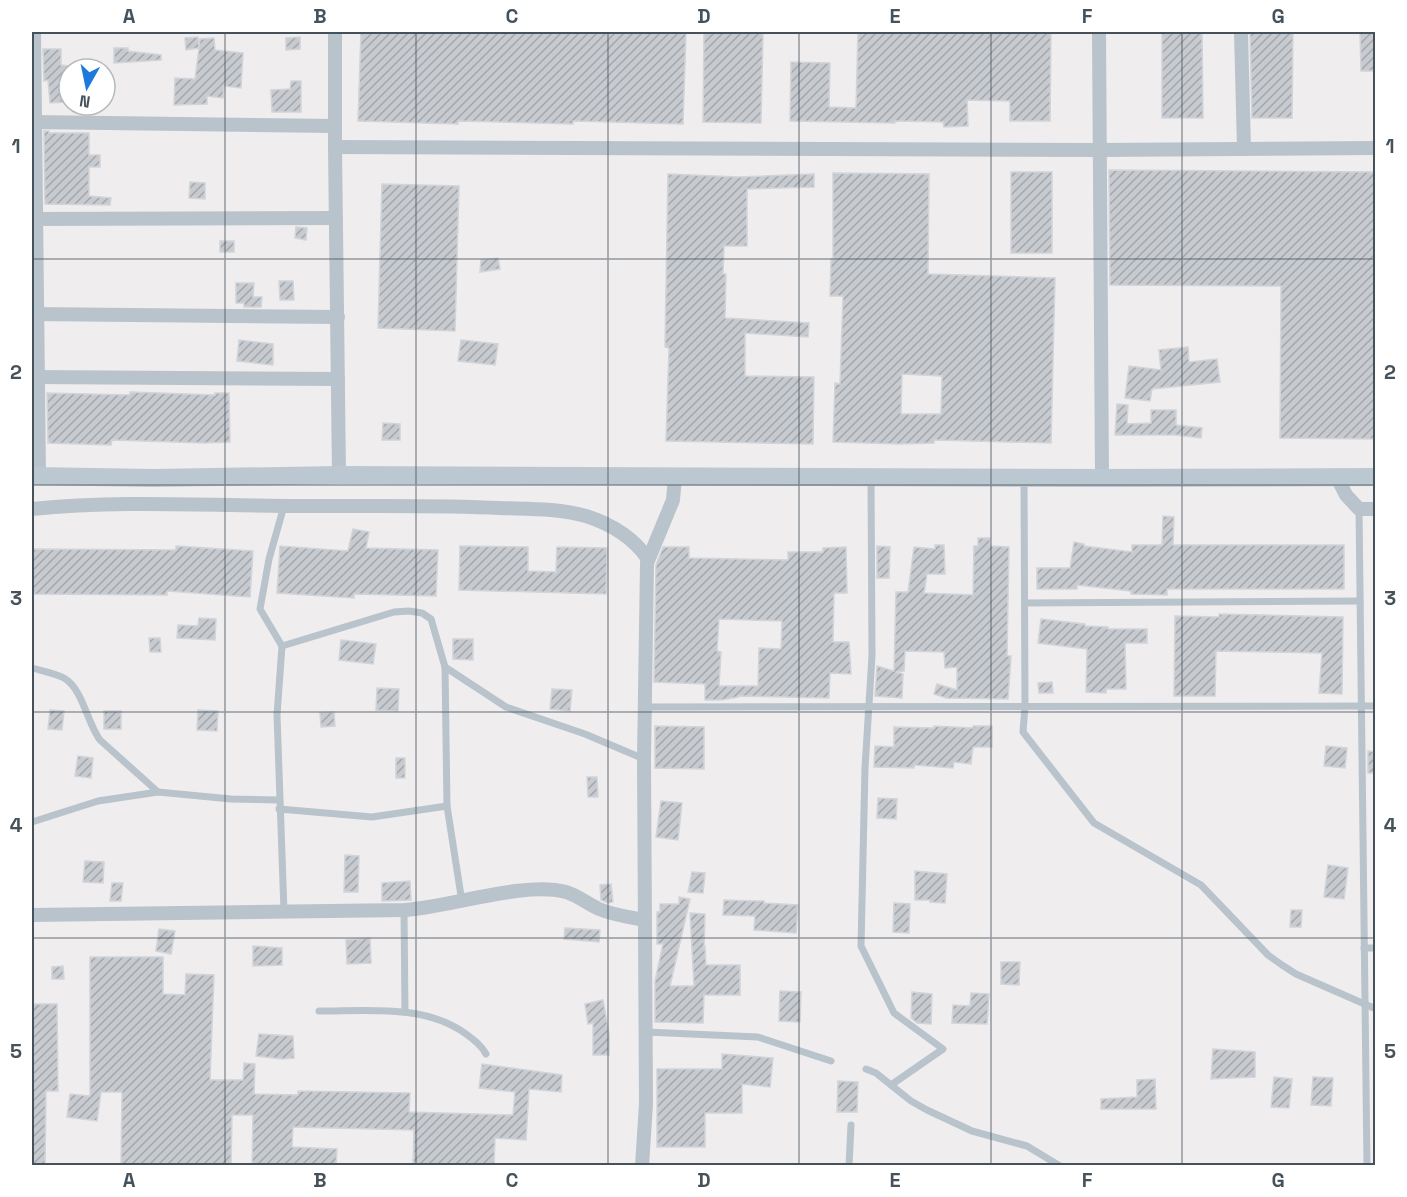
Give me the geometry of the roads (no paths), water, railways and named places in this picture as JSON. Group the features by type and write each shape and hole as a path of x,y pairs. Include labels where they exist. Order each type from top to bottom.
{"street":[{"path":"34,32 35,476 154,478 339,475 871,478 1376,477"},
{"path":"327,32 335,32 339,475"},
{"path":"1099,32 1102,478"},
{"path":"1241,32 1244,149"},
{"path":"33,122 335,126"},
{"path":"335,147 1099,150 1376,148"},
{"path":"33,219 336,218"},
{"path":"35,314 338,317"},
{"path":"35,377 338,379"},
{"path":"642,1166 646,1104 644,706 648,559 673,500 675,477"},
{"path":"1337,477 1346,495 1359,509 1376,509"},
{"path":"32,509 110,505 463,506 549,509 585,516 615,527 648,559"},
{"path":"32,915 404,910 515,892 542,890 566,892 600,910 644,920"}],"lane":[{"path":"871,478 872,656 865,768 861,946 894,1013 943,1049 891,1085"},
{"path":"1024,478 1025,706 1023,732 1094,823 1201,885 1268,955 1282,966 1376,1009"},
{"path":"284,506 269,559 260,609 282,646 277,715 278,800 284,911"},
{"path":"1359,509 1367,1166"},
{"path":"1025,603 1360,601"},
{"path":"282,646 394,612 422,613 431,619 445,667 447,806 462,902"},
{"path":"445,667 506,707 585,734 644,759"},
{"path":"32,668 62,677 70,683 77,691 93,730 100,740 158,792"},
{"path":"644,706 1376,706"},
{"path":"32,822 98,801 158,792 231,799 278,800"},
{"path":"279,809 372,818 447,806"},
{"path":"404,910 405,1012"},
{"path":"1364,948 1376,948"},
{"path":"320,1011 405,1012 445,1021 482,1047 486,1054"},
{"path":"646,1032 758,1037 831,1061"},
{"path":"866,1069 876,1073 911,1101 964,1128 1027,1146 1060,1166"},
{"path":"849,1166 850,1125"}]}
